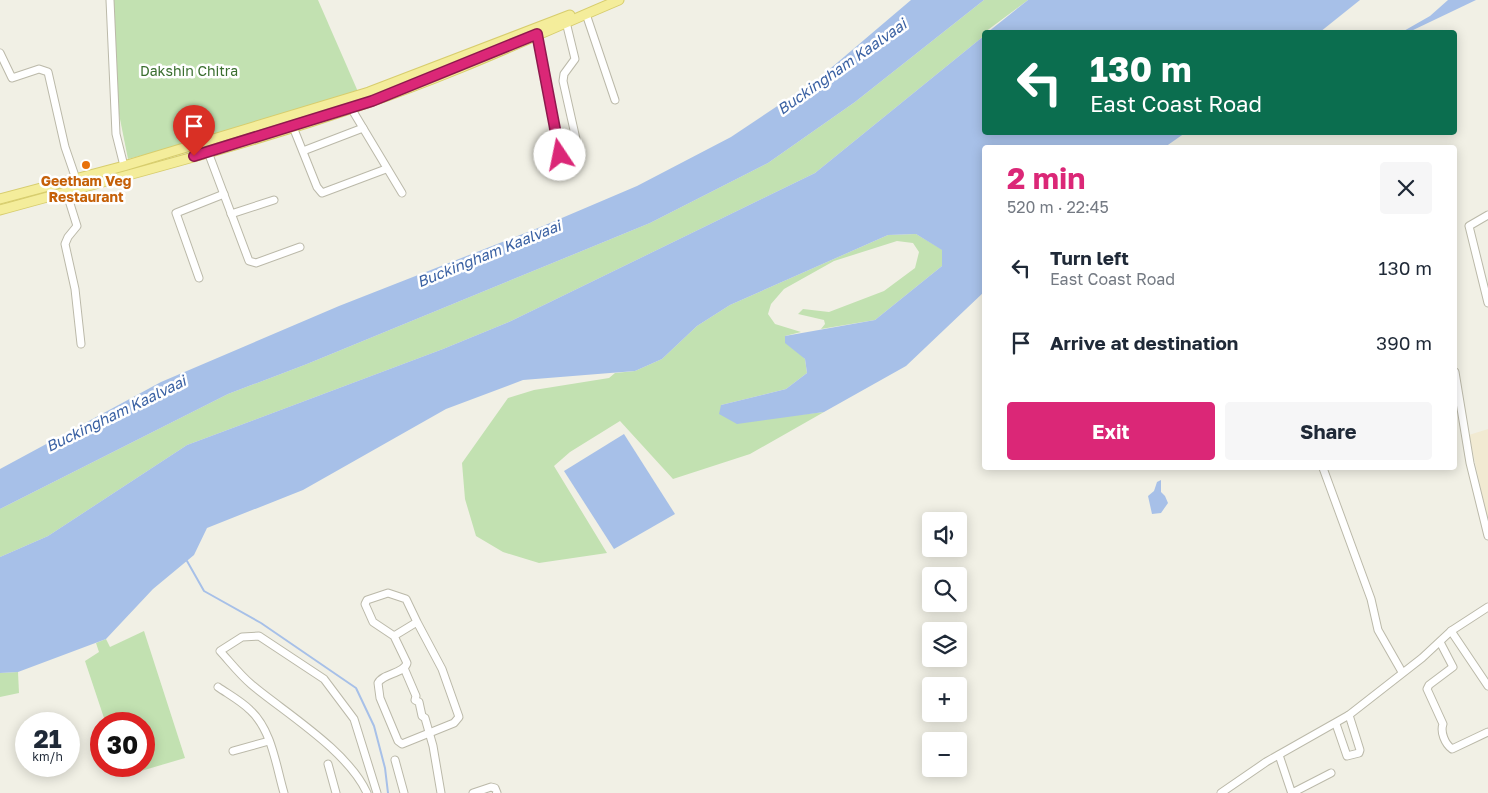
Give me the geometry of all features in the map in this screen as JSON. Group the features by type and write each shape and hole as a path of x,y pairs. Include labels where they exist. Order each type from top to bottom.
{"main road":[{"path":"0,210 208,152 352,108 364,99 606,0"},
{"path":"0,199 364,99 537,34 619,0"}],"street":[{"path":"110,0 116,134 124,166"},
{"path":"586,14 616,100"},
{"path":"566,22 574,59 564,74 563,81 578,148"},
{"path":"537,34 560,155"},
{"path":"0,53 12,78 39,69 48,72 65,147 76,178"},
{"path":"352,108 386,169 402,192"},
{"path":"293,126 317,187 322,193 386,169"},
{"path":"302,151 363,128"},
{"path":"208,152 247,255 253,264 300,247"},
{"path":"66,191 77,226 65,244 75,289 81,344"},
{"path":"199,278 176,213 224,194"},
{"path":"232,214 274,200"},
{"path":"1488,215 1469,226 1488,304"},
{"path":"1457,384 1470,463 1488,536"},
{"path":"1323,470 1371,599 1378,630 1402,672"},
{"path":"406,666 378,681 380,698 400,744 407,744 431,732 454,723 459,717 442,669 403,596 388,593 367,600 365,604 373,622 394,636 426,715 431,732 441,793"},
{"path":"1221,793 1278,755 1349,715 1451,632 1488,607"},
{"path":"394,636 417,622"},
{"path":"1451,632 1488,686"},
{"path":"367,793 348,765 297,718 251,684 220,651 242,636 259,636 324,679 354,718 377,793"},
{"path":"1440,642 1453,668 1429,685 1427,689 1443,724 1442,730 1449,747 1452,749 1488,732"},
{"path":"218,687 250,709 259,720 269,741 284,793"},
{"path":"1336,724 1346,756 1359,753 1360,750 1349,715"},
{"path":"233,751 269,741"},
{"path":"1278,755 1291,791 1294,792 1331,774"},
{"path":"395,760 404,793"},
{"path":"328,764 336,793"},
{"path":"474,793 491,787 495,788 497,793"}],"shaded area":[{"path":"1488,429 1488,522 1469,435"}],"green space":[{"name":"Dakshin Chitra","path":"113,0 318,0 359,94 210,138 128,159 119,114"},
{"path":"984,0 1028,0 988,30 982,30 982,37 815,173 511,321 443,349 187,445 48,536 0,557 0,509 228,394 307,364 650,223 768,163 855,102"},
{"path":"916,234 943,250 942,266 875,320 821,329 825,324 824,320 798,314 803,309 829,312 884,291 915,268 919,252 913,243 897,241 834,261 784,289 771,304 768,314 775,324 801,332 785,336 805,359 807,373 786,389 721,405 788,416 824,412 750,454 673,479 620,421 570,452 554,466 607,553 539,563 503,552 476,536 465,499 462,463 508,398 534,390 609,378 615,373 635,371 662,359 697,326 730,305 888,235"},
{"path":"144,631 185,758 155,767 155,712 102,712 85,661 99,652 96,643 106,639 110,647"},
{"path":"18,672 19,693 0,697 0,673"}],"water":[{"name":"Buckingham Kaalvaai","path":"911,0 984,0 855,102 768,163 650,223 307,364 228,394 0,509 0,469 161,382 339,306 543,226 637,186 731,137 818,79"},
{"path":"1028,0 1360,0 1322,30 990,30"},
{"path":"1448,0 1476,0 1413,30 1406,30 1430,16"},
{"path":"982,37 982,135 1182,135 1168,145 982,145 982,294 906,366 824,412 737,424 719,414 721,405 786,389 807,373 805,359 785,343 785,336 875,320 942,266 942,250 916,234 888,235 730,305 697,326 662,359 635,371 523,380 446,409 303,490 207,528 194,555 153,589 106,639 18,672 0,673 0,557 48,536 187,445 443,349 511,321 815,173"},
{"path":"624,434 675,514 614,549 564,471"},
{"path":"1161,480 1161,492 1168,503 1161,513 1152,514 1148,496 1154,491 1157,482"}],"waterway":[{"path":"187,561 204,591 261,623 356,688 374,726 385,768 388,793"}],"place":[{"name":"Geetham Veg Restaurant","path":"86,165"}],"route":[{"path":"194,156 372,101 445,73 537,34 560,155"}]}
